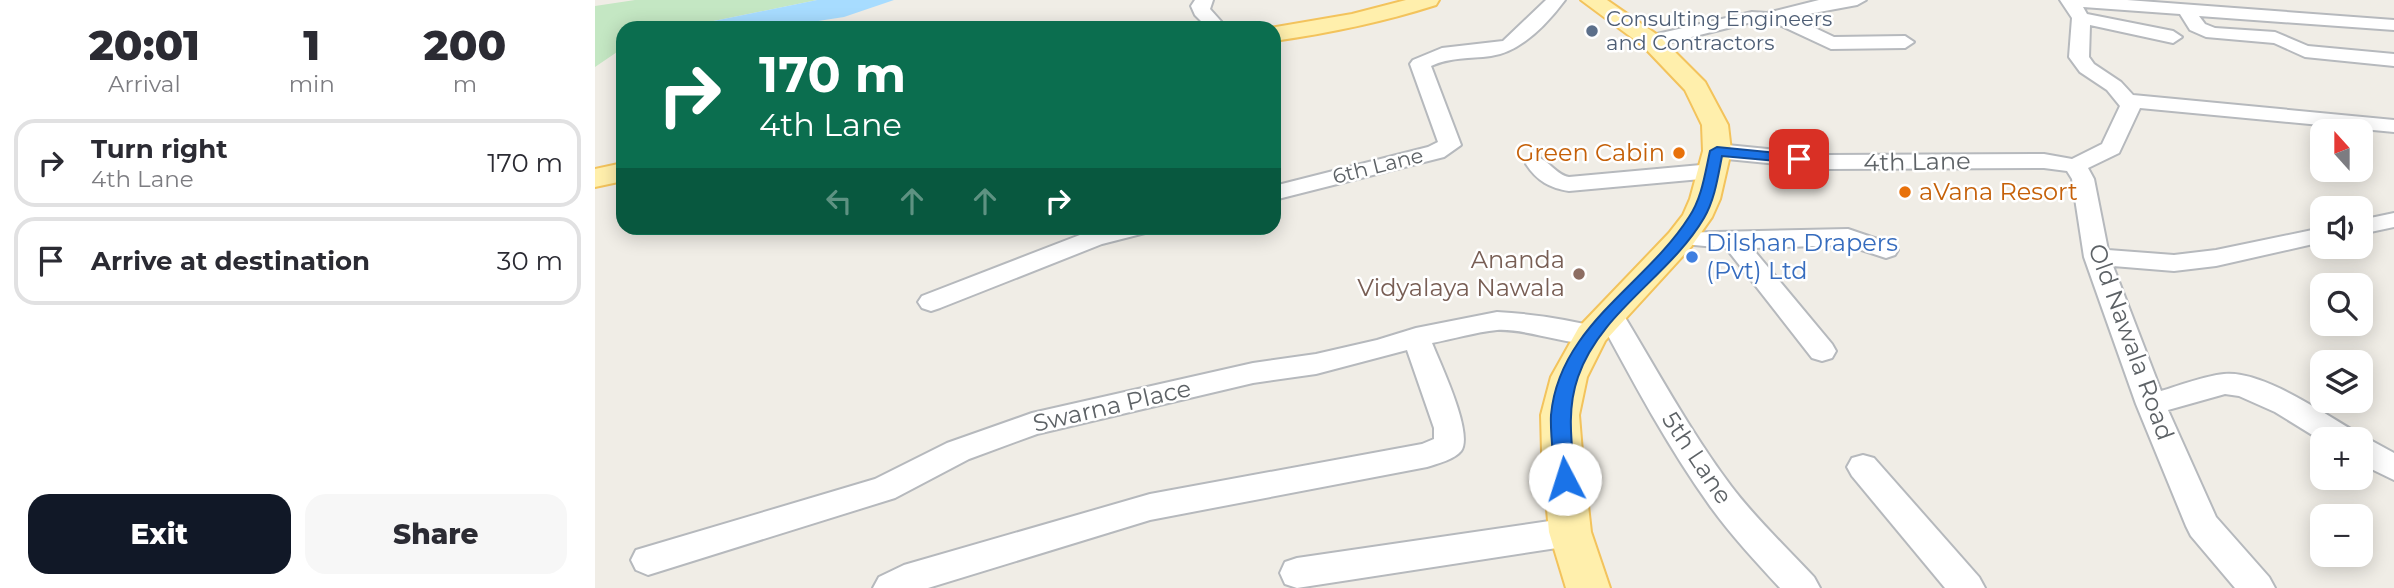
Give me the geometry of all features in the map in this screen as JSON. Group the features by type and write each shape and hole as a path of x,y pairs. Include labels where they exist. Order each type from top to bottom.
{"main road":[{"path":"1281,33 1352,23 1386,15 1428,0"},
{"path":"1588,588 1570,532 1560,415 1569,377 1600,325 1682,237 1697,217 1714,161 1715,125 1696,87 1678,66 1651,41 1592,0"},
{"path":"595,178 616,174"}],"street":[{"path":"1204,0 1200,6 1201,11 1211,21"},
{"name":"6th Lane","path":"1281,187 1436,152 1450,145 1420,64 1442,54 1493,50 1510,45 1556,0"},
{"path":"1734,0 1752,17"},
{"path":"1651,41 1752,17 1775,16 1814,6 1857,0"},
{"path":"2073,6 2186,10 2394,25"},
{"path":"2073,6 2173,37"},
{"path":"2073,6 2079,57 2087,68 2114,86 2131,106 2111,148 2074,166"},
{"path":"2186,10 2194,23 2208,31 2276,38 2288,41 2294,48 2305,51 2394,60"},
{"path":"1775,16 1831,43 1905,42"},
{"path":"2128,101 2394,126"},
{"name":"4th Lane","path":"1537,164 1556,182 1569,184 1714,161 2044,161 2074,166"},
{"name":"Old Nawala Road","path":"2074,166 2083,179 2097,257 2151,404 2203,526 2257,588"},
{"path":"2373,225 2394,220"},
{"path":"931,302 1107,235"},
{"path":"1682,237 1733,241 1848,237 1886,250"},
{"path":"2097,257 2174,263 2216,258 2310,238"},
{"path":"1733,241 1822,351"},
{"name":"Swarna Place","path":"648,560 884,489 958,452 1032,424 1253,373 1316,364 1382,349 1416,337 1497,321 1600,325"},
{"name":"5th Lane","path":"1600,325 1671,420 1741,522 1803,588"},
{"path":"897,584 1150,507 1427,455 1449,445 1449,428 1416,337"},
{"path":"2151,404 2225,384 2238,384 2262,394 2321,427"},
{"path":"2373,456 2394,468"},
{"path":"1863,467 1967,588"},
{"path":"1297,573 1570,532"}],"green space":[{"path":"635,0 817,0 714,21 616,21 616,53 595,67 595,6"}],"water":[{"path":"817,0 894,0 844,17 818,21 714,21"}],"place":[{"name":"Consulting Engineers and Contractors","path":"1592,31"},
{"name":"Green Cabin","path":"1679,153"},
{"name":"aVana Resort","path":"1905,192"},
{"name":"Dilshan Drapers (Pvt) Ltd","path":"1692,257"},
{"name":"Ananda Vidyalaya Nawala","path":"1579,274"}],"route":[{"path":"1565,479 1560,415 1569,377 1591,335 1680,240 1697,217 1705,199 1717,151 1799,159"}]}
